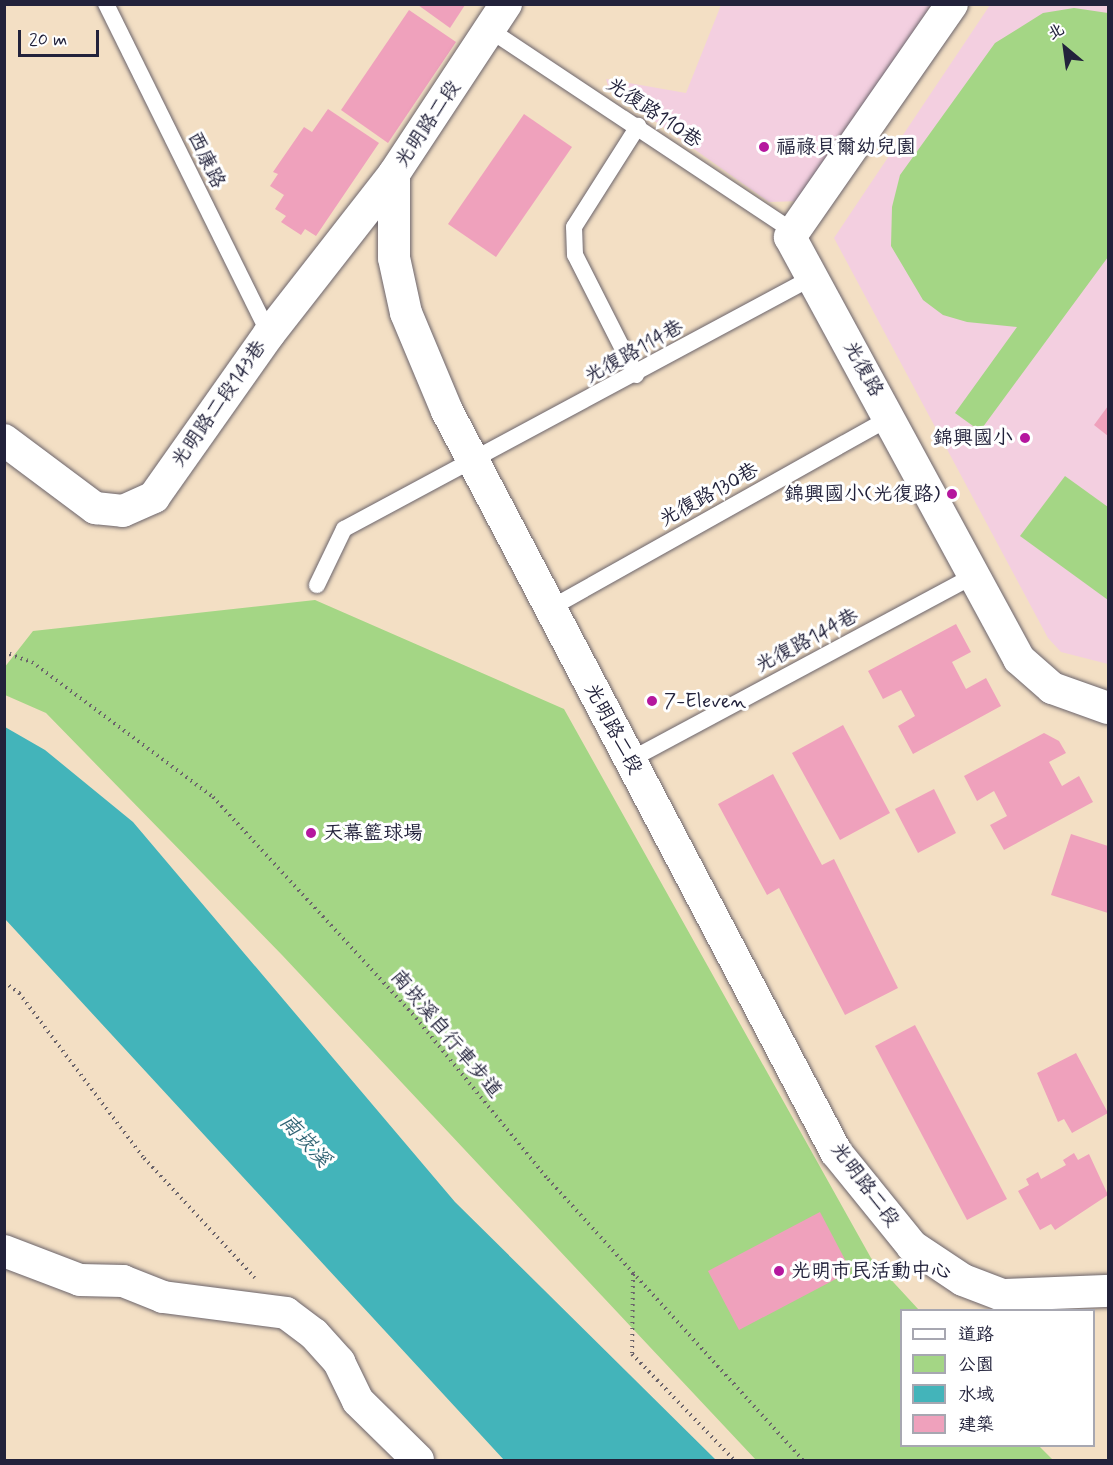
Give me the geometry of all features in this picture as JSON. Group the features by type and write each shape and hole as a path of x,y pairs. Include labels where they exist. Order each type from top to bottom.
{"street":[{"path":"794,232 952,4"},
{"name":"光明路二段","path":"498,17 394,174 394,258 406,313 474,464 836,1152 912,1246 963,1280 1002,1295 1108,1291"},
{"name":"光明路二段143巷","path":"4,440 95,508 123,511 154,497 269,334 394,174"},
{"name":"光復路","path":"794,232 790,237 1019,659 1052,688 1108,708"},
{"path":"4,1251 80,1280 123,1281 163,1297 286,1313 314,1334 339,1362 358,1401 418,1461"}],"lane":[{"name":"西康路","path":"106,4 269,334"},
{"name":"光復路110巷","path":"498,17 638,126 794,232"},
{"path":"636,375 575,255 574,227 638,126"},
{"name":"光復路114巷","path":"317,585 344,529 474,464 813,277"},
{"name":"光復路130巷","path":"549,609 890,418"},
{"name":"光復路144巷","path":"630,760 973,576"}],"path":[{"name":"南崁溪自行車步道","path":"4,652 33,662 213,797 416,1017 633,1273 803,1461"},
{"path":"4,982 19,993 144,1158 286,1313"},
{"path":"633,1273 632,1354 734,1461"}],"shaded area":[{"name":"福祿貝爾幼兒園","path":"721,5 931,5 801,201 769,202 609,89 606,79 686,93"},
{"name":"錦興國小","path":"990,5 1108,6 1108,664 1061,652 1048,638 834,238"}],"green space":[{"path":"1074,8 1108,13 1108,257 980,431 955,413 1017,327 967,322 943,315 923,300 891,246 892,207 900,175 995,43 1043,13"},
{"path":"1065,476 1108,507 1108,600 1020,536"},
{"path":"315,600 564,709 871,1258 918,1309 900,1309 900,1447 1040,1447 1053,1460 756,1460 282,955 46,713 5,695 4,668 33,631"}],"water":[{"name":"南崁溪","path":"5,727 45,750 133,822 455,1202 716,1460 504,1460 5,919"}],"building":[{"path":"418,5 465,5 450,28"},
{"path":"409,10 456,42 388,143 341,110"},
{"path":"328,109 379,143 316,236 305,229 301,235 281,222 286,216 275,209 284,195 270,186 278,174 273,172 304,127 312,132"},
{"path":"524,114 572,147 496,257 448,224"},
{"path":"1108,406 1108,436 1094,425"},
{"path":"956,624 971,652 952,662 966,689 986,678 1001,706 913,754 898,726 915,716 901,690 883,699 868,671"},
{"path":"843,725 890,813 840,840 792,753"},
{"path":"1044,733 1059,741 1066,753 1049,762 1062,786 1079,776 1093,802 1004,850 990,825 1007,816 994,791 977,801 964,776"},
{"path":"773,774 822,865 834,859 898,988 845,1015 779,888 767,895 718,804"},
{"path":"934,789 956,833 918,853 895,809"},
{"path":"1071,834 1108,846 1108,913 1051,895"},
{"path":"915,1025 1007,1199 967,1220 875,1046"},
{"path":"1076,1053 1108,1113 1072,1133 1064,1119 1058,1122 1037,1073"},
{"path":"1074,1153 1078,1160 1089,1154 1108,1195 1055,1230 1051,1224 1040,1230 1018,1191 1029,1185 1026,1179 1038,1172 1041,1179 1066,1165 1063,1160"},
{"name":"光明市民活動中心","path":"820,1212 851,1271 739,1330 708,1271"}],"place":[{"name":"福祿貝爾幼兒園","path":"764,147"},
{"name":"錦興國小","path":"1025,438"},
{"name":"錦興國小(光復路)","path":"952,494"},
{"name":"7-Eleven","path":"652,701"},
{"name":"天幕籃球場","path":"311,833"},
{"name":"光明市民活動中心","path":"779,1271"}]}
